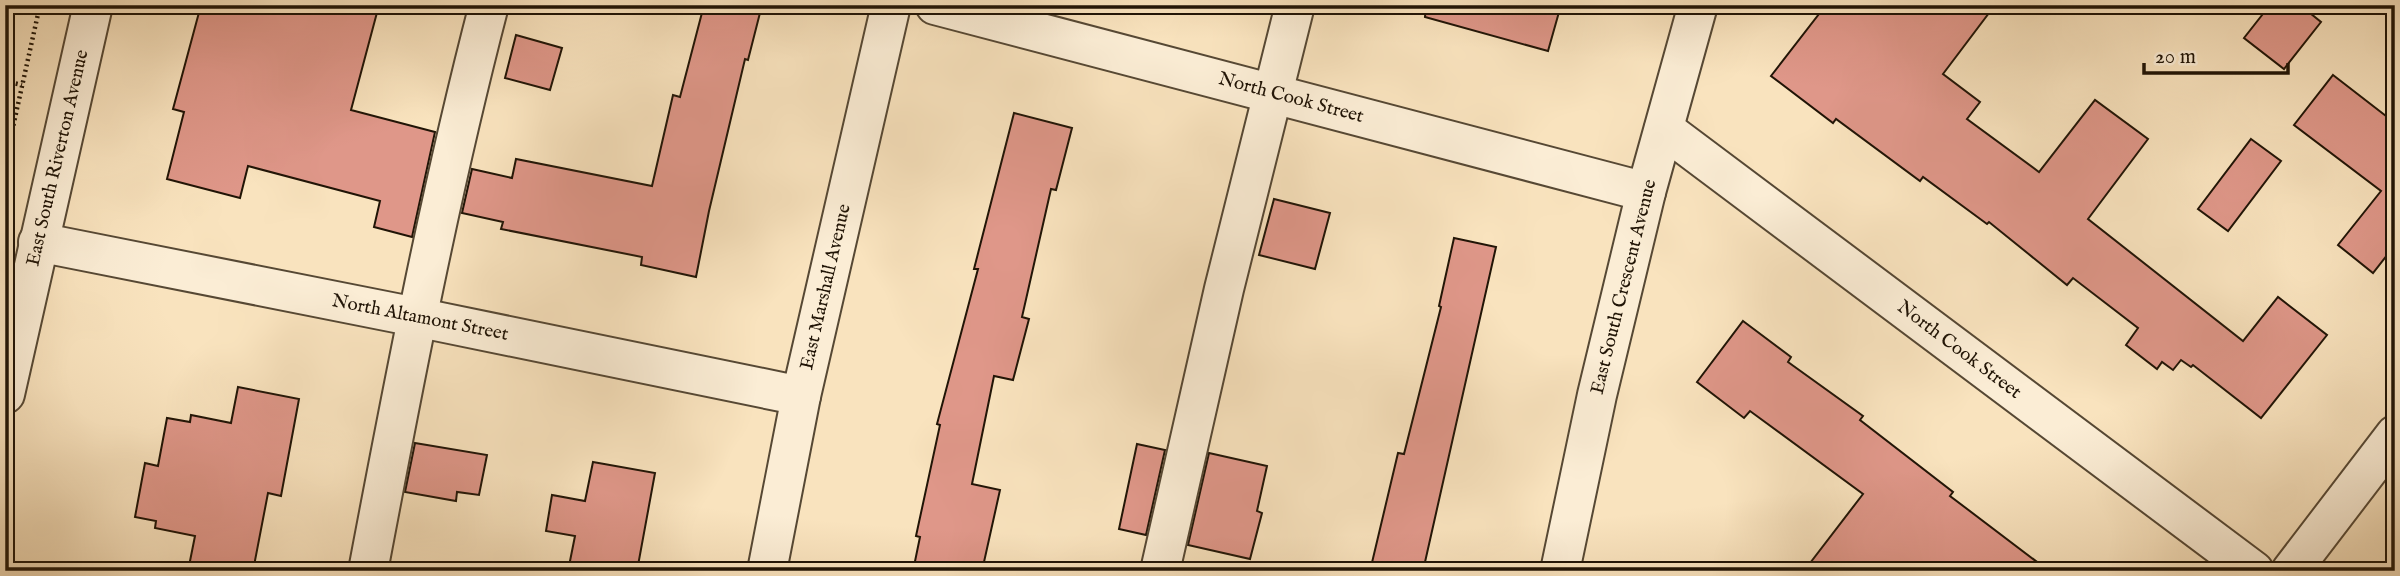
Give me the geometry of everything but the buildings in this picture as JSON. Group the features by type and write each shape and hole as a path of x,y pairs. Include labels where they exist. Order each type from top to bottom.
{"street":[{"name":"East South Riverton Avenue","path":"5,394 93,5"},
{"path":"368,571 416,317 468,83 489,5"},
{"name":"East Marshall Avenue","path":"767,571 801,396 891,5"},
{"name":"North Cook Street","path":"935,5 1646,192"},
{"path":"1160,571 1224,289 1295,5"},
{"name":"East South Crescent Avenue","path":"1560,571 1597,395 1646,192 1698,5"},
{"name":"North Cook Street","path":"1664,128 2254,571"},
{"name":"North Altamont Street","path":"38,242 801,396"},
{"path":"2291,571 2395,435"}],"path":[{"path":"5,163 40,5"},
{"path":"5,81 22,85"}]}
